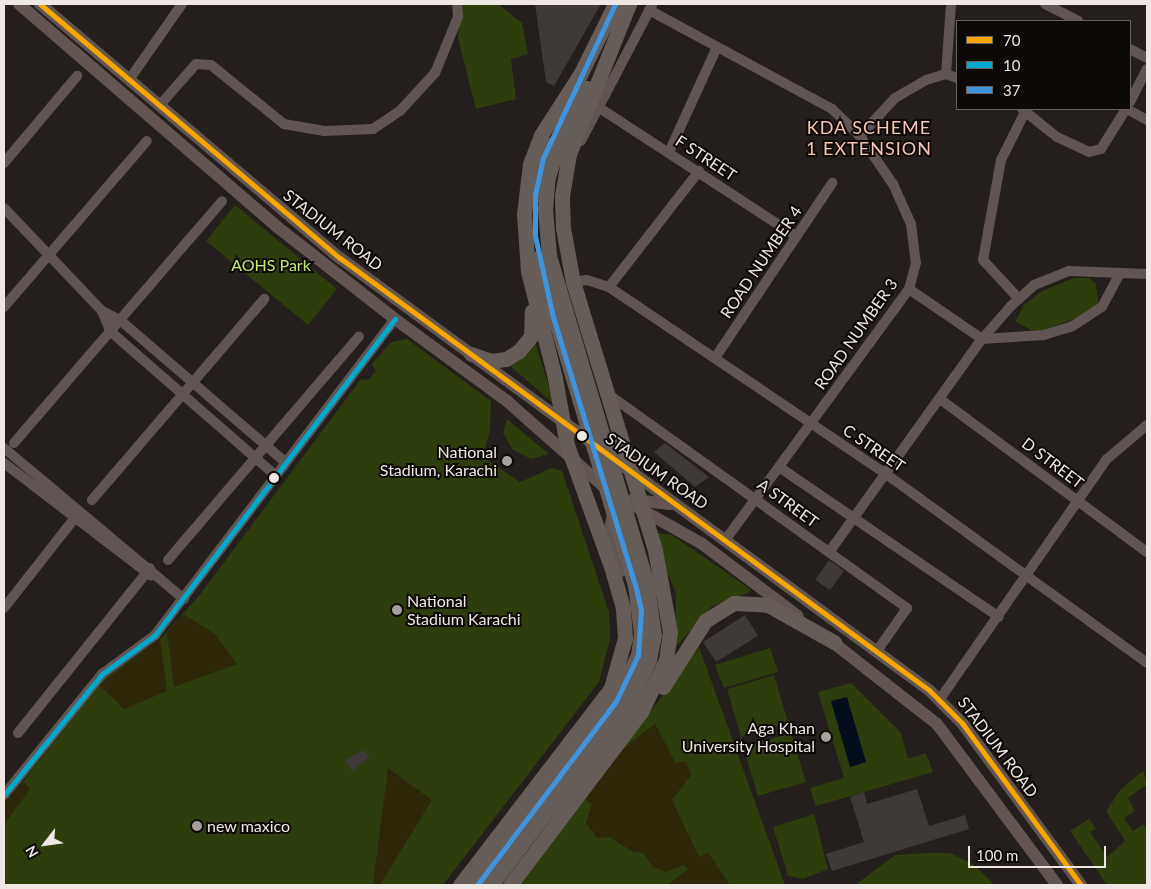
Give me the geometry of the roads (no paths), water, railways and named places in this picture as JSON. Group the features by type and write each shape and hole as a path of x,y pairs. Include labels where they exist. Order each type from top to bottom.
{"highway":[{"path":"477,885 626,710 649,660 654,635 646,581 543,256 535,195 550,140 615,4"},
{"path":"543,256 545,208 551,169 558,145 630,4"},
{"path":"613,37 569,154 562,196 573,282 632,474 637,504 666,593 670,632 666,660 644,707"},
{"path":"471,354 491,361 506,359 519,351 531,336 524,214 530,164 541,135 579,76"},
{"path":"460,885 611,688 625,638 623,608 574,462 568,430 528,271"},
{"path":"510,885 644,707 665,685 705,621 734,603 768,605 834,642"},
{"path":"491,885 527,828"}],"main road":[{"name":"STADIUM ROAD","path":"19,4 276,226 394,320 538,425 574,462 637,504 701,543 834,642 937,724 1057,885"},
{"name":"STADIUM ROAD","path":"40,4 158,106 340,258 471,354 568,430 726,540 877,650 940,699 1081,885"},
{"path":"538,425 568,430 599,415 607,388"},
{"path":"623,608 623,581 609,532 610,518 637,504 678,506"}],"street":[{"path":"129,80 182,4"},
{"path":"158,106 196,64 211,64 284,124 324,131 373,129 400,111 435,73 458,17 457,4"},
{"path":"946,74 951,4"},
{"path":"1045,4 1076,20"},
{"path":"562,196 578,147 651,7"},
{"name":"ROAD NUMBER 3","path":"651,7 717,47 832,109 860,136 893,184 910,224 916,263 909,288 726,540"},
{"path":"669,152 717,47"},
{"path":"1131,50 1147,58"},
{"path":"1131,100 1147,69"},
{"path":"860,136 895,98 926,80 946,74 956,78"},
{"path":"4,163 77,76"},
{"name":"F STREET","path":"598,107 699,171 796,236"},
{"path":"1019,299 983,260 1001,160 1024,110 1057,137 1089,152 1101,150 1126,110"},
{"path":"1129,110 1147,120"},
{"path":"4,306 147,141"},
{"path":"609,287 699,171"},
{"name":"ROAD NUMBER 4","path":"715,358 832,183"},
{"path":"14,443 222,201"},
{"path":"4,208 102,311 120,320 192,384 285,462"},
{"path":"830,551 982,339 1034,285 1069,271 1098,269 1119,275 1147,274"},
{"path":"909,288 982,339 1044,335 1071,327 1102,307 1119,275"},
{"name":"C STREET","path":"573,282 587,280 609,287 886,474 1147,663"},
{"path":"92,500 264,299"},
{"path":"102,311 110,331 182,396 275,475"},
{"path":"5,789 102,674 156,634 394,320"},
{"path":"168,560 263,445 359,336"},
{"name":"A STREET","path":"607,388 907,608 877,650"},
{"name":"D STREET","path":"940,399 1147,552"},
{"path":"940,699 999,618 1107,459 1147,425"},
{"path":"4,448 77,514 184,599"},
{"path":"4,462 77,514"},
{"path":"780,467 855,516 999,618"},
{"path":"4,608 77,514"},
{"path":"18,733 147,571"}],"water":[{"path":"847,697 866,762 850,767 831,701"}],"place":[{"name":"National Stadium, Karachi","path":"507,461"},
{"name":"National Stadium Karachi","path":"397,610"},
{"name":"Aga Khan University Hospital","path":"826,737"},
{"name":"new maxico","path":"197,826"}],"district":[{"name":"KDA SCHEME 1 EXTENSION","path":"869,138"}],"park label":[{"name":"AOHS Park","path":"271,265"}]}
